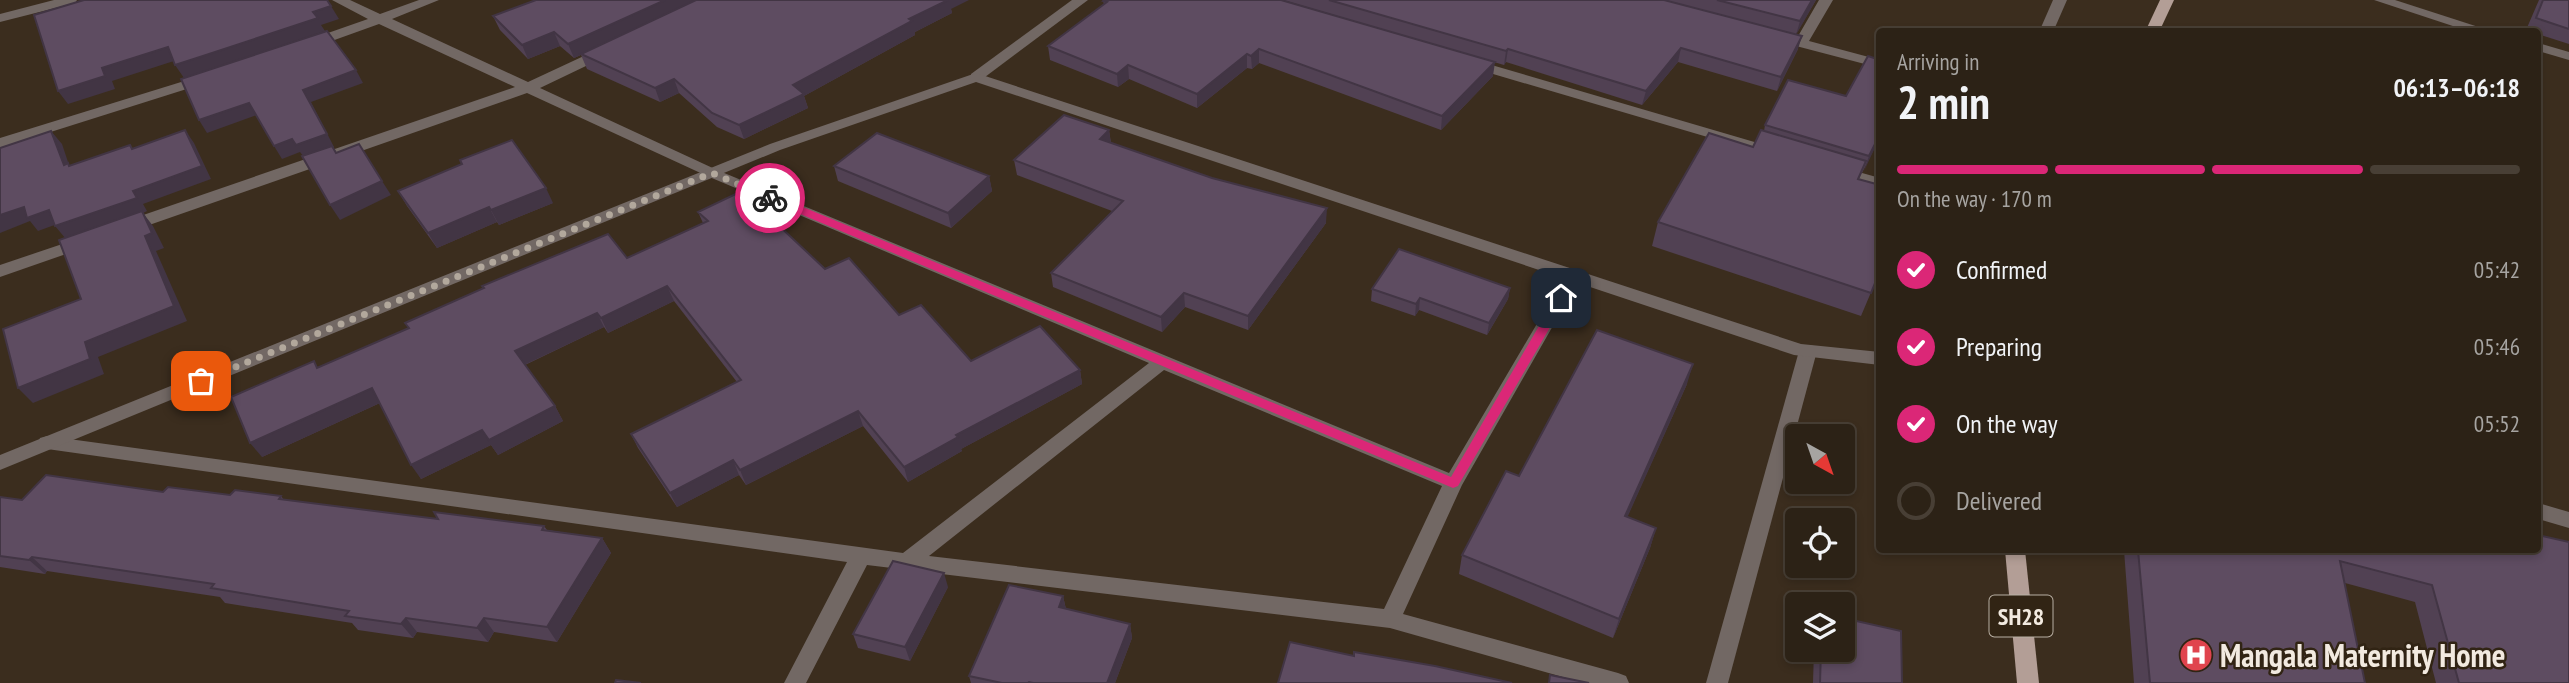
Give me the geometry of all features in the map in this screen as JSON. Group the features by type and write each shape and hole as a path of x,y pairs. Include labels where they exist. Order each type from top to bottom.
{"main road":[{"path":"2154,28 2167,0"},
{"name":"SH28","path":"2015,553 2028,683"}],"street":[{"path":"0,18 70,0"},
{"path":"339,0 712,173 1453,483"},
{"path":"294,49 432,0"},
{"path":"0,463 775,147 976,77 1081,0"},
{"path":"1801,43 1826,0"},
{"path":"2048,28 2060,0"},
{"path":"2381,0 2469,28"},
{"path":"1763,33 1876,63"},
{"path":"0,271 527,88 615,47"},
{"path":"2541,48 2569,56"},
{"path":"1458,58 1787,156"},
{"path":"0,144 220,74"},
{"path":"976,77 1808,351 1876,359"},
{"path":"1827,168 1876,182"},
{"path":"1390,620 1453,483 1574,275"},
{"path":"1717,683 1808,351"},
{"path":"906,562 1162,362"},
{"path":"47,443 906,562 1390,620 1618,683"},
{"path":"2541,512 2569,520"},
{"path":"795,683 861,556"}],"building":[{"path":"84,0 327,0 331,6 313,12 318,18 175,65 168,47 102,68 105,76 58,91 34,15"},
{"path":"536,0 665,0 568,44 554,32 522,45 493,16"},
{"path":"696,0 948,0 793,85 804,94 739,125 712,113 674,79 655,88 581,54"},
{"path":"1104,0 1281,0 1495,62 1442,116 1259,49 1251,56 1247,54 1197,94 1128,65 1117,74 1048,46 1107,2"},
{"path":"1329,0 1664,0 1802,36 1781,77 1681,48 1646,91 1508,49 1506,51"},
{"path":"1717,0 1812,0 1800,21"},
{"path":"2543,0 2569,0 2569,29 2536,18"},
{"path":"327,31 356,70 303,90 327,134 296,145 292,139 274,146 249,103 199,120 181,79"},
{"path":"1868,56 1876,59 1876,142 1869,156 1765,125 1788,80 1846,96"},
{"path":"1064,115 1109,130 1100,139 1212,178 1327,208 1248,316 1184,293 1161,317 1051,273 1123,201 1014,160"},
{"path":"185,130 202,166 133,191 137,198 55,226 49,210 27,218 24,207 0,215 0,148 51,131 64,165 68,163 69,166 130,145 132,149"},
{"path":"1761,130 1866,161 1858,179 1876,184 1876,281 1871,293 1658,222 1709,133 1753,147"},
{"path":"877,133 989,176 948,213 834,166"},
{"path":"512,140 546,188 491,210 489,207 428,233 398,191 462,164 460,160"},
{"path":"359,144 382,181 330,205 302,156 332,146 336,153"},
{"path":"742,191 825,269 849,258 899,315 921,305 971,361 1040,326 1080,370 956,435 958,437 904,467 858,411 740,470 733,460 670,493 631,434 741,380 667,286 601,318 597,313 515,351 555,406 489,440 482,430 411,465 372,388 250,443 231,397 314,361 317,368 409,328 405,323 484,288 482,286 608,234 627,258 708,221 698,212"},
{"path":"142,211 152,233 145,236 174,306 85,342 90,359 18,388 3,329 81,299 59,240"},
{"path":"1399,249 1510,288 1489,323 1420,298 1416,304 1372,289"},
{"path":"1597,330 1693,364 1625,516 1656,528 1619,619 1462,555 1506,471 1519,476"},
{"path":"46,475 163,492 168,487 230,495 235,490 281,496 279,499 438,519 434,512 544,526 542,530 602,538 547,627 484,618 477,628 406,618 401,624 345,616 349,611 211,588 214,584 32,557 29,560 0,556 0,497 22,500"},
{"path":"2541,536 2569,542 2569,683 2459,683 2432,585 2340,561 2365,683 2150,683 2138,553 2541,553"},
{"path":"893,561 944,573 905,647 853,634"},
{"path":"1009,585 1063,596 1059,607 1130,624 1107,683 1002,683 969,676"},
{"path":"1855,621 1901,631 1902,683 1820,683 1821,662 1855,662"},
{"path":"1290,642 1354,656 1354,652 1435,666 1512,683 1278,683"},
{"path":"1550,675 1589,683 1549,683"},
{"path":"616,680 641,683 615,683"}],"way so far":[{"path":"201,381 712,173 770,198"}],"place":[{"name":"Mangala Maternity Home","path":"2196,655"}],"route":[{"path":"770,198 1453,483 1561,298"}]}
